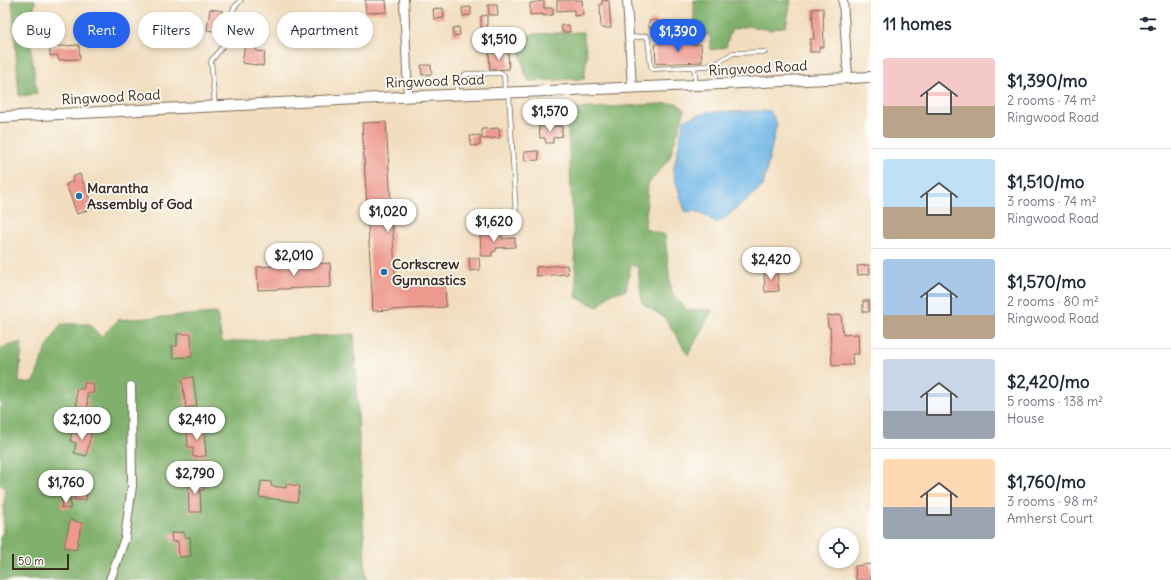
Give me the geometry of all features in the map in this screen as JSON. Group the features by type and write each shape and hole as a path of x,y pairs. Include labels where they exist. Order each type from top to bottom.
{"street":[{"path":"404,0 408,96"},
{"path":"627,0 632,88"},
{"path":"843,0 848,78"},
{"name":"Ringwood Road","path":"0,117 408,96 871,77"},
{"path":"110,580 124,538 132,486 131,386"}],"lane":[{"path":"215,106 211,61 222,46 234,8 241,0"},
{"path":"629,38 646,36 648,39 651,67 653,68 706,66 716,64 734,53 765,52"},
{"path":"694,67 696,85"},
{"path":"456,94 458,80 466,74 501,73 504,75 507,93 516,215"}],"green space":[{"path":"12,0 35,0 33,12 13,12"},
{"path":"694,0 791,0 786,26 770,30 748,26 731,30 726,47 711,50 710,36 694,30"},
{"path":"583,32 587,54 584,79 529,81 525,73 518,40 532,34"},
{"path":"16,48 31,48 37,94 19,96"},
{"path":"677,103 685,110 669,159 648,184 645,229 665,235 671,292 687,310 712,310 688,355 666,319 642,303 638,267 631,265 626,290 610,294 598,307 577,298 567,116 575,109"},
{"path":"217,313 222,342 354,334 366,580 0,580 0,537 3,533 5,487 0,485 1,348 22,342 19,383 34,382 45,351 61,324 89,324 101,337 118,320"}],"water":[{"path":"770,111 777,123 763,186 717,223 700,212 685,211 673,173 684,120 707,112"}],"building":[{"path":"365,0 386,0 387,12 366,12"},
{"path":"557,0 582,0 583,15 574,16 574,10 557,11"},
{"path":"602,0 609,1 611,28 601,28 600,4 602,4"},
{"path":"544,1 544,8 553,8 553,15 530,15 530,3"},
{"path":"488,5 497,5 498,15 489,15"},
{"path":"471,7 471,15 463,16 462,8"},
{"path":"443,8 444,18 434,19 433,9"},
{"path":"823,8 824,47 819,47 819,52 810,52 810,39 814,39 812,9"},
{"path":"210,9 223,11 212,12 212,31 207,30"},
{"path":"487,15 487,28 481,28 481,16"},
{"path":"657,20 658,28 649,28 649,21"},
{"path":"561,25 569,25 570,32 562,32"},
{"path":"459,27 460,35 453,36 453,28"},
{"path":"690,42 690,45 701,44 702,62 656,64 655,44"},
{"path":"73,45 73,48 79,48 80,59 58,60 58,55 50,56 50,48 65,48 65,46"},
{"path":"244,48 256,48 256,51 265,52 263,66 242,63"},
{"path":"508,52 509,69 490,70 489,53"},
{"path":"421,65 431,65 432,74 422,75"},
{"path":"386,122 396,285 445,282 446,307 373,311 362,123"},
{"path":"539,126 562,126 562,136 553,138 553,143 546,143 545,138 540,138"},
{"path":"499,128 500,138 482,139 482,129"},
{"path":"480,135 480,145 471,146 470,136"},
{"path":"538,151 539,160 525,161 524,152"},
{"path":"80,174 93,208 77,214 66,184 74,181 72,177"},
{"path":"502,233 502,239 515,238 515,247 496,248 496,251 492,252 492,256 481,256 480,234"},
{"path":"469,258 479,258 480,270 470,271"},
{"path":"330,263 331,287 258,290 257,267"},
{"path":"567,265 568,274 536,276 536,267"},
{"path":"869,265 870,274 858,275 857,266"},
{"path":"777,270 779,291 765,292 764,271"},
{"path":"863,301 869,301 869,312 863,312"},
{"path":"841,315 843,335 858,334 859,354 852,354 853,365 832,366 830,327 828,327 827,316"},
{"path":"177,334 191,334 192,357 173,358 172,346 177,346"},
{"path":"193,377 197,406 186,408 182,379"},
{"path":"84,383 93,383 94,393 87,393 88,409 77,409 76,389 84,389"},
{"path":"80,427 92,430 86,456 74,453 76,443 70,441 72,432 79,434"},
{"path":"204,427 206,456 193,457 193,447 188,447 187,428"},
{"path":"197,476 197,484 203,483 204,490 200,490 201,512 189,512 188,477"},
{"path":"75,477 87,478 86,500 74,500"},
{"path":"261,481 271,482 271,486 286,488 286,484 300,486 297,502 259,497"},
{"path":"62,499 71,500 70,509 61,508"},
{"path":"70,520 82,523 76,550 64,547"},
{"path":"184,532 184,537 190,537 191,556 179,557 178,541 172,542 171,533"},
{"path":"871,564 871,580 856,580 855,568 859,568 859,566"}],"place":[{"name":"Marantha Assembly of God","path":"79,196"},
{"name":"Corkscrew Gymnastics","path":"384,272"}]}
